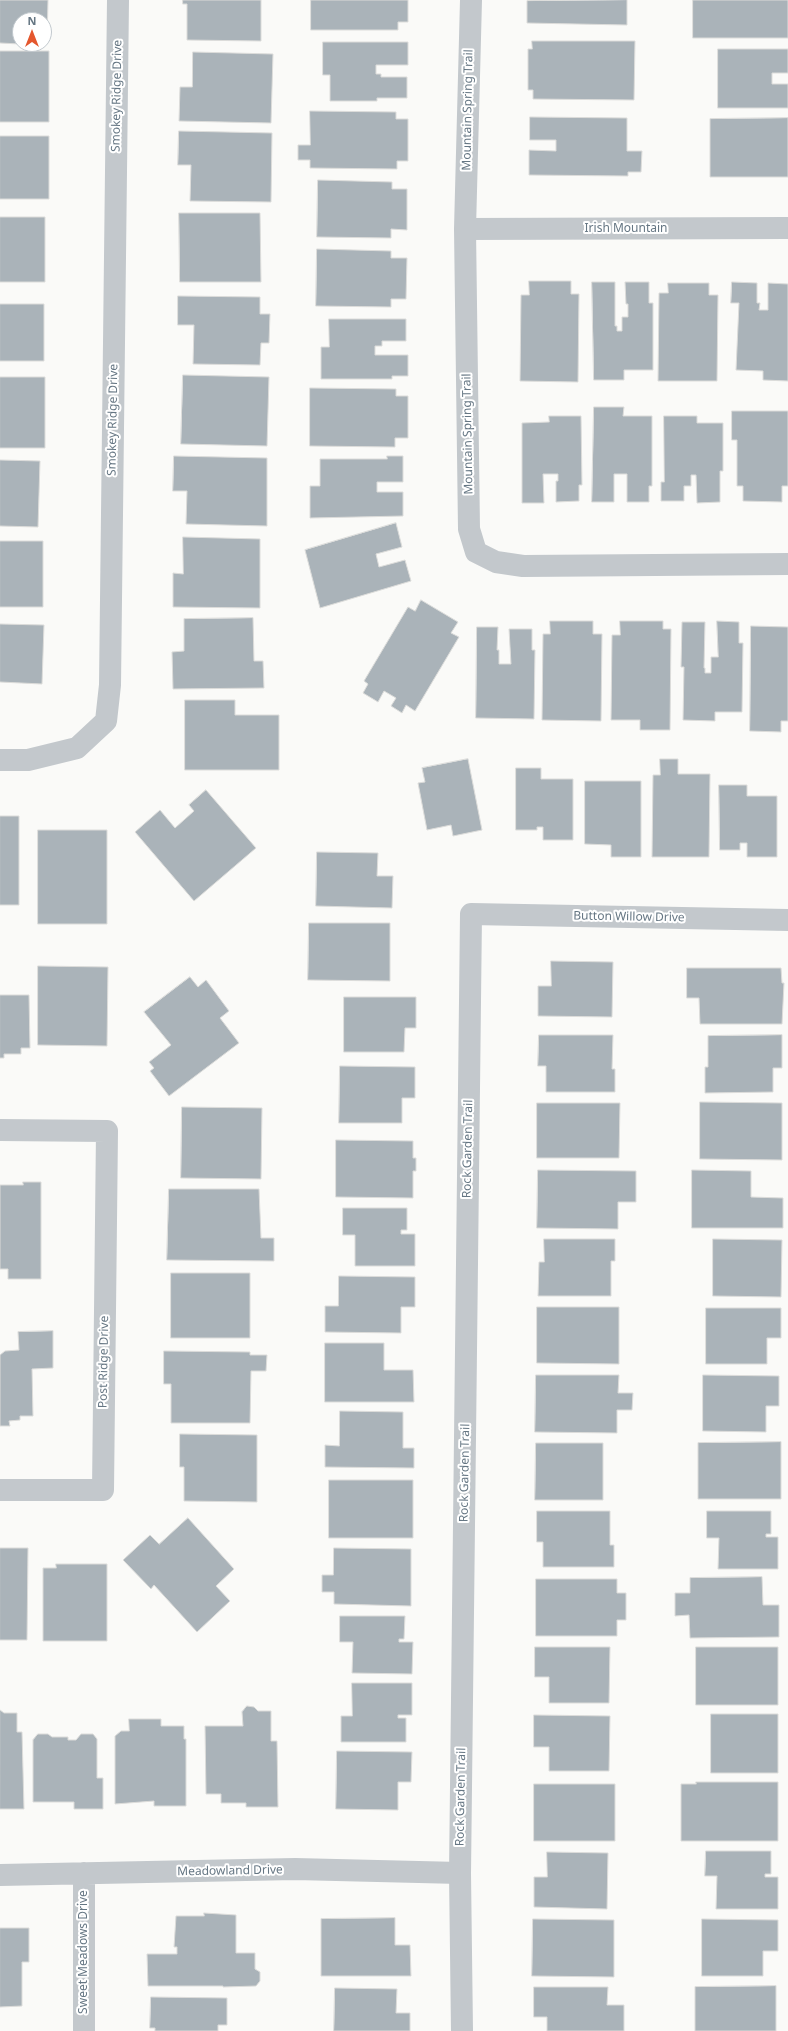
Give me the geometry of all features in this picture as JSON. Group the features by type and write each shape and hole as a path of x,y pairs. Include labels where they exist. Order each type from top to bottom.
{"street":[{"name":"Smokey Ridge Drive","path":"0,760 28,760 77,748 106,721 110,685 118,0"},
{"name":"Mountain Spring Trail","path":"471,0 465,230 469,529 476,552 496,562 523,566 788,564"},
{"name":"Irish Mountain","path":"465,230 788,228"},
{"name":"Button Willow Drive","path":"471,914 788,920"},
{"name":"Rock Garden Trail","path":"462,2031 460,1873 471,914"},
{"name":"Post Ridge Drive","path":"0,1130 107,1131 103,1490 0,1490"},
{"name":"Meadowland Drive","path":"0,1875 295,1869 460,1873"},
{"name":"Sweet Meadows Drive","path":"84,1873 84,2031"}],"building":[{"path":"0,0 48,0 48,12 12,12 12,44 0,43"},
{"path":"183,0 261,0 261,41 187,40 187,4 183,4"},
{"path":"311,0 408,0 408,22 398,22 398,30 311,30"},
{"path":"627,0 627,25 527,23 527,1"},
{"path":"693,0 788,0 788,38 693,38"},
{"path":"532,41 635,41 634,100 533,99 533,90 528,90 528,49 532,49"},
{"path":"323,42 408,42 408,65 376,65 376,74 381,74 381,77 407,77 407,98 377,98 377,101 330,101 330,75 323,75"},
{"path":"718,49 788,49 788,73 772,73 772,84 788,84 788,108 718,108"},
{"path":"0,51 49,52 49,122 0,122"},
{"path":"193,52 273,54 271,123 179,121 180,87 192,87"},
{"path":"310,111 396,112 396,119 408,119 408,161 397,161 397,169 310,168 310,160 298,160 298,145 310,145"},
{"path":"530,117 627,118 627,151 642,151 641,172 628,172 628,176 529,175 529,150 556,151 556,140 530,140"},
{"path":"788,118 788,177 710,177 710,119"},
{"path":"179,131 272,133 271,202 190,201 191,165 178,165"},
{"path":"0,136 49,136 49,199 0,199"},
{"path":"318,180 392,182 392,189 407,189 407,230 391,229 391,238 317,237"},
{"path":"179,213 260,213 261,282 180,282"},
{"path":"0,217 45,217 45,282 0,282"},
{"path":"317,249 391,251 391,258 407,258 406,299 391,299 391,307 316,306"},
{"path":"529,281 571,281 571,294 579,294 578,382 520,381 521,295 529,295"},
{"path":"592,282 615,282 615,326 617,326 617,331 622,331 622,317 628,317 625,282 649,282 649,303 653,303 653,370 624,370 624,380 594,380"},
{"path":"732,282 757,283 757,303 760,303 759,310 768,310 768,283 788,284 788,381 763,380 763,371 736,370 739,303 731,303"},
{"path":"668,283 709,283 709,295 718,295 717,381 658,381 659,293 668,293"},
{"path":"178,296 260,297 260,314 270,314 269,343 261,343 260,365 193,364 194,325 178,325"},
{"path":"0,304 44,304 44,361 0,361"},
{"path":"329,319 406,319 406,341 382,341 382,346 375,346 375,355 408,355 408,376 392,376 392,379 321,379 321,347 329,347"},
{"path":"183,375 269,377 267,446 181,444"},
{"path":"0,377 45,377 45,448 0,448"},
{"path":"310,388 396,389 396,396 408,396 408,438 395,438 395,447 310,446"},
{"path":"594,407 624,407 623,416 652,416 652,486 649,486 649,502 627,502 627,474 614,474 614,502 592,502"},
{"path":"732,411 788,411 788,486 782,486 782,502 743,501 743,486 737,486 737,440 732,440"},
{"path":"549,416 581,416 582,485 579,485 579,501 556,502 556,481 558,481 558,474 543,474 544,503 522,503 522,423 549,422"},
{"path":"664,416 697,416 697,423 723,423 723,471 720,471 720,502 697,503 696,475 691,475 691,486 684,486 684,501 661,501 661,482 664,482"},
{"path":"174,456 267,458 267,526 186,524 187,491 173,491"},
{"path":"387,456 403,456 403,482 377,482 377,492 403,492 403,516 310,518 310,486 320,486 320,459 387,459"},
{"path":"0,460 40,461 38,527 0,526"},
{"path":"396,523 402,547 376,554 379,567 405,560 411,581 320,608 305,550"},
{"path":"183,537 260,539 260,608 173,607 173,573 183,574"},
{"path":"0,541 43,541 43,607 0,607"},
{"path":"421,600 458,622 451,633 459,637 415,711 406,705 402,713 391,706 396,698 384,691 378,702 363,693 368,684 364,681 408,607 415,611"},
{"path":"253,618 254,661 263,661 264,688 173,689 172,652 184,651 184,619"},
{"path":"550,621 593,621 593,634 602,634 601,721 542,720 543,634 550,634"},
{"path":"620,621 663,621 663,629 671,629 670,730 640,730 640,720 611,720 612,635 620,635"},
{"path":"717,621 739,622 739,643 743,643 742,712 715,712 715,721 683,720 684,667 681,667 682,622 705,622 704,668 705,673 711,673 711,657 718,657"},
{"path":"0,624 44,625 42,684 0,682"},
{"path":"751,626 788,627 788,721 781,721 781,732 750,731"},
{"path":"477,627 498,627 497,650 499,650 499,664 511,664 509,629 532,629 532,650 535,650 534,719 476,718"},
{"path":"185,700 235,700 235,715 279,715 279,770 185,770"},
{"path":"468,759 482,830 453,836 451,825 427,830 418,783 425,782 422,768"},
{"path":"660,759 678,759 678,774 710,774 709,857 652,857 653,775 660,775"},
{"path":"516,768 541,768 541,779 573,779 573,840 543,840 543,827 537,827 537,830 516,830"},
{"path":"585,781 641,781 641,857 611,857 611,845 585,844"},
{"path":"719,785 747,785 747,796 777,796 777,857 747,857 747,843 740,843 740,850 720,850"},
{"path":"206,790 256,848 194,901 135,832 160,810 175,828 194,811 189,805"},
{"path":"0,816 19,816 19,905 0,905"},
{"path":"38,830 107,830 107,924 38,924"},
{"path":"317,852 378,853 377,876 393,876 392,908 316,906"},
{"path":"309,923 390,923 390,981 308,980"},
{"path":"551,961 613,962 612,1017 538,1016 538,986 551,986"},
{"path":"38,966 108,967 107,1046 38,1045"},
{"path":"687,968 781,968 782,983 784,983 782,1024 700,1024 699,998 687,998"},
{"path":"190,977 198,987 206,980 229,1011 220,1018 239,1043 169,1096 150,1071 154,1068 149,1062 171,1045 144,1012"},
{"path":"0,995 29,995 30,1048 21,1048 21,1054 4,1054 4,1058 0,1058"},
{"path":"344,997 416,997 416,1028 405,1028 404,1052 344,1052"},
{"path":"539,1035 613,1035 612,1069 615,1069 615,1092 546,1092 546,1066 538,1066"},
{"path":"782,1035 782,1068 773,1068 773,1092 705,1093 705,1067 708,1067 708,1036"},
{"path":"340,1066 415,1067 415,1098 402,1098 402,1123 339,1123"},
{"path":"700,1102 782,1103 782,1160 700,1159"},
{"path":"537,1103 620,1103 619,1158 537,1158"},
{"path":"182,1107 262,1108 261,1179 181,1178"},
{"path":"336,1140 413,1141 413,1158 416,1158 416,1171 413,1171 413,1198 336,1197"},
{"path":"538,1170 636,1171 636,1202 618,1202 618,1229 537,1228"},
{"path":"692,1170 751,1171 751,1197 783,1198 783,1228 692,1228"},
{"path":"23,1182 41,1182 41,1279 8,1279 8,1269 0,1269 0,1185 23,1185"},
{"path":"169,1189 259,1189 261,1238 274,1238 274,1261 167,1260"},
{"path":"343,1208 407,1208 407,1230 401,1230 401,1234 415,1234 415,1266 355,1266 355,1235 343,1235"},
{"path":"544,1239 615,1239 615,1261 611,1261 611,1296 538,1296 539,1262 544,1262"},
{"path":"713,1239 782,1240 781,1297 713,1296"},
{"path":"171,1273 250,1273 250,1338 171,1338"},
{"path":"339,1276 415,1277 415,1307 401,1307 401,1333 325,1332 325,1306 338,1306"},
{"path":"537,1307 619,1307 619,1364 537,1363"},
{"path":"706,1308 781,1308 781,1338 767,1338 767,1364 706,1364"},
{"path":"53,1331 53,1368 32,1369 33,1416 20,1416 20,1420 9,1421 10,1426 0,1426 0,1355 5,1351 19,1350 18,1332"},
{"path":"325,1343 384,1343 384,1370 413,1370 414,1402 325,1402"},
{"path":"164,1351 250,1352 250,1355 267,1355 266,1371 251,1371 250,1423 171,1423 171,1384 164,1384"},
{"path":"536,1375 619,1375 618,1393 633,1393 632,1410 617,1410 617,1433 535,1432"},
{"path":"703,1375 779,1376 779,1406 766,1406 766,1432 703,1431"},
{"path":"340,1411 403,1412 403,1448 414,1448 414,1468 325,1467 325,1445 339,1446"},
{"path":"180,1434 257,1435 257,1502 184,1501 184,1467 180,1467"},
{"path":"781,1442 781,1499 698,1499 698,1443"},
{"path":"536,1443 603,1443 603,1500 535,1500"},
{"path":"329,1480 413,1480 413,1538 329,1538"},
{"path":"537,1511 610,1511 610,1545 614,1545 614,1567 543,1567 543,1542 537,1542"},
{"path":"707,1511 771,1511 771,1534 766,1534 766,1537 778,1537 778,1569 718,1569 719,1538 707,1538"},
{"path":"188,1518 234,1569 216,1586 230,1601 197,1632 154,1585 151,1589 123,1560 150,1535 159,1544"},
{"path":"0,1548 28,1548 27,1640 0,1640"},
{"path":"334,1548 411,1549 411,1606 334,1604 334,1592 322,1592 322,1575 333,1575"},
{"path":"56,1564 107,1564 107,1641 43,1641 43,1568 56,1568"},
{"path":"762,1577 763,1605 779,1605 779,1637 690,1638 689,1615 675,1616 675,1593 690,1593 690,1578"},
{"path":"536,1579 617,1579 617,1593 626,1593 626,1620 617,1620 617,1636 536,1636"},
{"path":"340,1616 405,1616 404,1639 399,1639 399,1642 413,1642 412,1674 352,1673 353,1642 340,1642"},
{"path":"535,1647 610,1647 609,1703 549,1703 549,1677 535,1677"},
{"path":"696,1647 778,1647 778,1705 696,1705"},
{"path":"352,1683 412,1683 412,1715 398,1715 398,1718 406,1718 406,1742 341,1742 341,1716 352,1716"},
{"path":"247,1706 254,1707 258,1711 271,1711 271,1741 277,1741 278,1807 246,1807 246,1803 221,1803 221,1794 206,1794 205,1726 243,1726 242,1712"},
{"path":"0,1710 4,1713 17,1713 17,1732 22,1732 24,1809 0,1809"},
{"path":"711,1714 778,1714 778,1773 711,1773"},
{"path":"534,1715 610,1716 609,1771 549,1771 549,1747 534,1747"},
{"path":"129,1719 161,1719 161,1726 184,1726 184,1739 186,1739 186,1806 154,1806 154,1801 115,1804 115,1736 121,1731 129,1731"},
{"path":"38,1734 48,1734 52,1737 68,1737 68,1740 76,1740 81,1734 93,1734 97,1739 97,1778 103,1778 103,1809 74,1809 74,1802 33,1802 33,1740"},
{"path":"337,1751 412,1752 411,1782 398,1782 398,1810 336,1809"},
{"path":"696,1782 778,1782 778,1841 681,1841 681,1784 696,1784"},
{"path":"534,1784 615,1784 615,1841 534,1841"},
{"path":"706,1851 771,1851 771,1874 765,1874 765,1877 778,1877 778,1909 716,1909 717,1876 705,1876"},
{"path":"547,1852 608,1853 607,1909 534,1907 534,1877 547,1877"},
{"path":"204,1913 236,1915 236,1953 255,1953 255,1969 260,1972 260,1981 256,1986 148,1986 147,1954 177,1954 177,1947 174,1947 176,1916 204,1916"},
{"path":"395,1918 395,1945 410,1945 411,1976 321,1976 321,1919"},
{"path":"533,1919 614,1920 614,1977 532,1976"},
{"path":"702,1919 778,1920 778,1951 763,1951 763,1976 702,1976"},
{"path":"0,1928 29,1928 29,1962 22,1962 22,2006 0,2007"},
{"path":"776,1986 776,2031 695,2031 695,1987"},
{"path":"534,1987 608,1987 607,2005 624,2005 624,2031 547,2031 547,2017 534,2017"},
{"path":"335,1988 397,1989 396,2013 410,2013 410,2031 334,2031"},
{"path":"151,1997 227,1998 227,2025 218,2025 218,2031 155,2031 155,2028 150,2028"}]}
